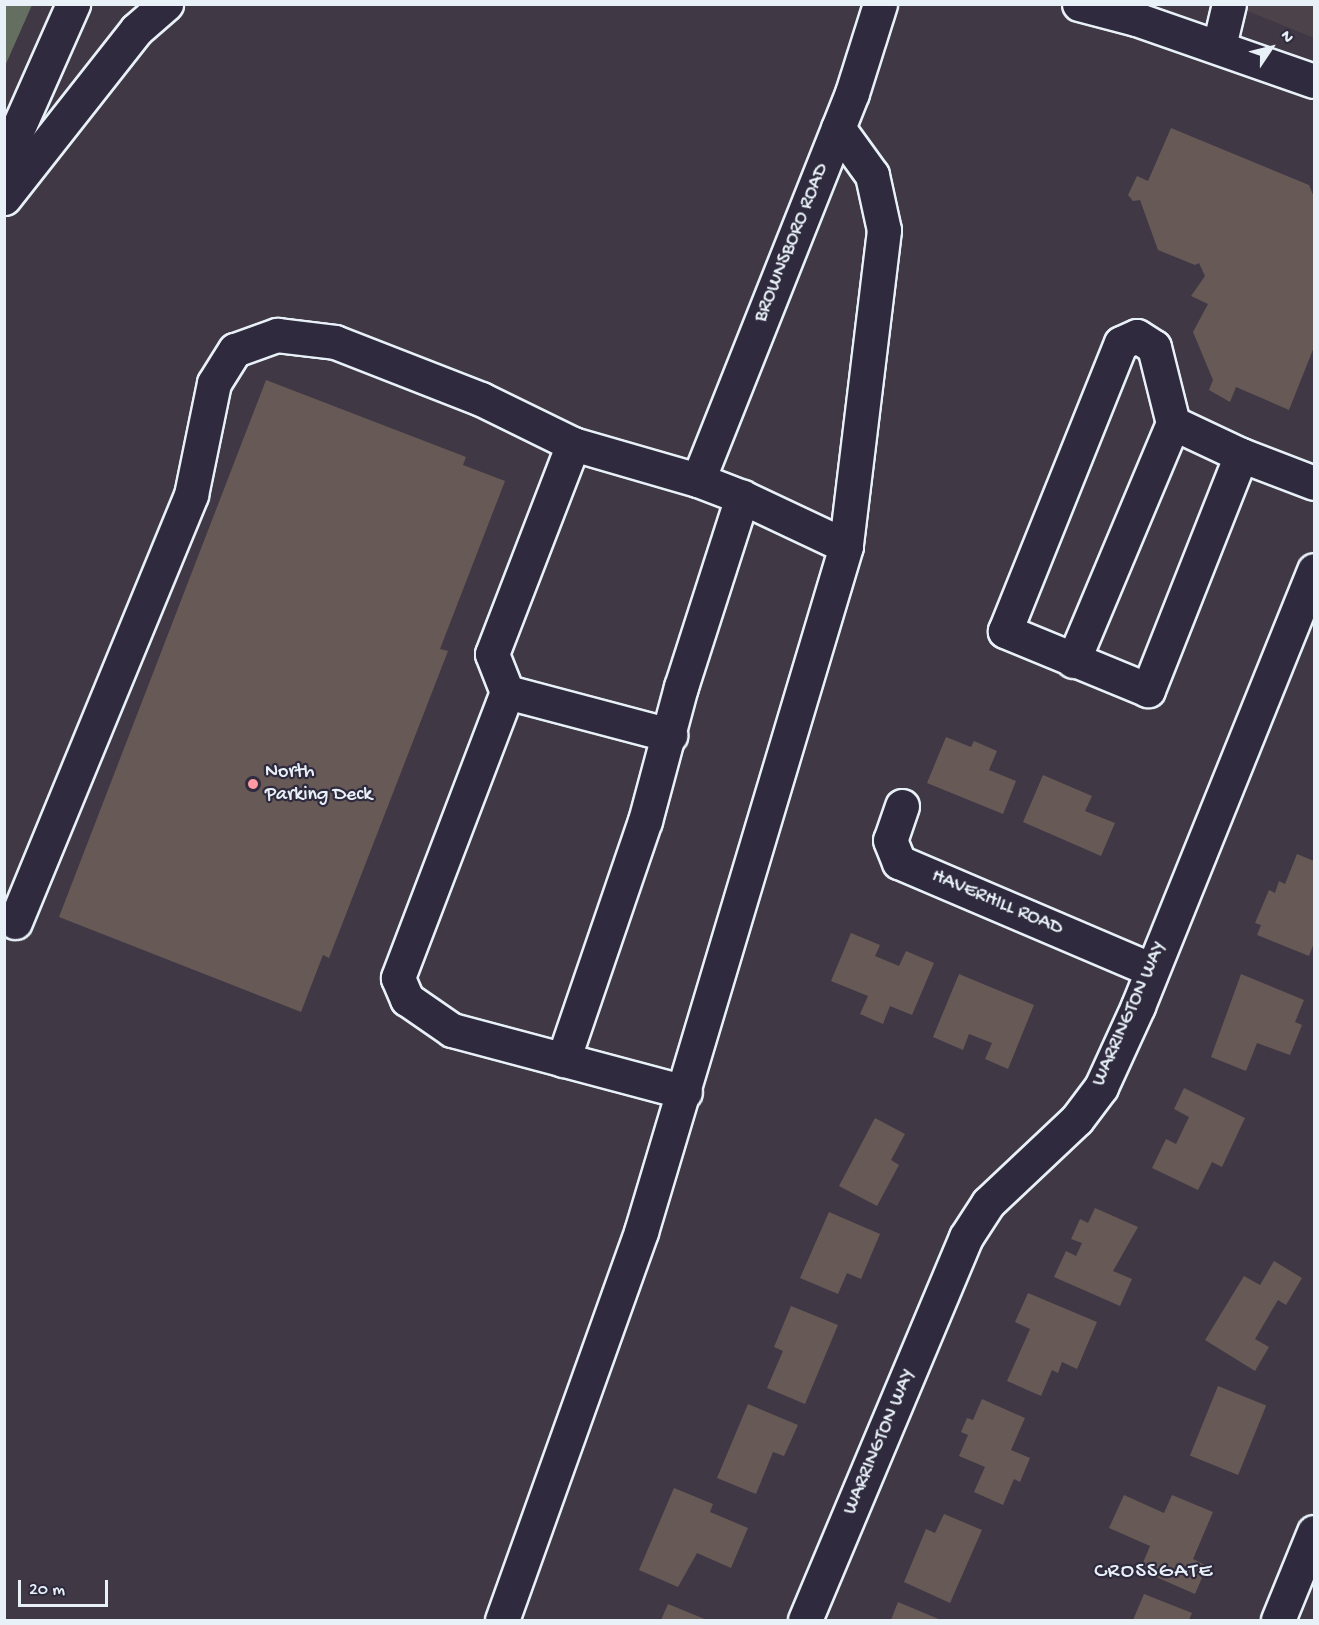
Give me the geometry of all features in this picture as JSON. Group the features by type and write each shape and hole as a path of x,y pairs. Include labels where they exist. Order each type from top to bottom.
{"main road":[{"path":"4,160 73,4"},
{"path":"4,198 136,30 165,4"},
{"name":"BROWNSBORO ROAD","path":"698,480 838,128 880,4"},
{"path":"1079,4 1219,46 1314,81"},
{"path":"1219,46 1229,4"},
{"path":"502,1620 641,1232 685,1092 846,546 884,230 872,175 838,128"},
{"path":"15,922 191,495 214,383 235,350 277,335 335,342 481,399 573,444 698,480 742,497 846,546"},
{"path":"1073,661 1173,423 1154,347 1137,336 1121,343 1005,631 1073,661 1148,690 1241,455"},
{"path":"1173,423 1241,455 1314,483"},
{"path":"573,444 492,654 507,692 398,978 407,999 452,1030 685,1092"},
{"path":"564,1060 670,735 681,687 742,497"},
{"name":"WARRINGTON WAY","path":"805,1620 966,1237 988,1203 1077,1119 1101,1087 1138,1006 1150,969 1314,570"},
{"path":"507,692 670,735"},
{"name":"HAVERHILL ROAD","path":"902,806 890,840 898,862 1150,969"},
{"path":"1278,1620 1314,1532"}],"shaded area":[{"path":"1233,5 1314,5 1314,38"}],"green space":[{"path":"4,5 32,5 5,66"}],"building":[{"path":"1171,128 1309,185 1314,197 1314,347 1289,410 1236,387 1230,402 1209,390 1213,380 1193,332 1208,304 1191,296 1205,276 1199,263 1195,265 1158,250 1140,200 1133,201 1128,195 1137,176 1148,181"},
{"name":"North Parking Deck","path":"266,380 466,457 463,465 505,481 440,649 448,651 329,958 323,955 301,1012 59,917"},
{"path":"946,737 971,747 974,741 997,751 989,770 1016,781 1003,814 927,783"},
{"path":"1043,775 1092,796 1085,811 1115,823 1101,856 1023,822"},
{"path":"1297,854 1314,861 1314,943 1309,956 1257,935 1261,925 1255,923 1269,890 1275,893 1279,881 1285,884"},
{"path":"851,933 880,945 875,956 899,966 906,951 934,963 912,1015 890,1006 883,1024 860,1014 868,996 831,981"},
{"path":"959,974 1034,1005 1008,1069 985,1059 992,1043 969,1034 963,1050 933,1037"},
{"path":"1241,974 1304,1000 1295,1022 1302,1025 1290,1055 1257,1043 1246,1071 1211,1057"},
{"path":"1184,1088 1245,1118 1222,1167 1212,1162 1198,1190 1152,1168 1166,1139 1176,1144 1189,1117 1174,1109"},
{"path":"875,1118 905,1134 891,1160 899,1165 877,1206 839,1186"},
{"path":"1095,1208 1138,1227 1113,1271 1132,1279 1120,1306 1054,1277 1066,1251 1076,1256 1082,1243 1071,1239 1080,1219 1088,1223"},
{"path":"829,1212 880,1234 861,1279 847,1273 838,1294 800,1278"},
{"path":"1274,1261 1302,1278 1286,1305 1278,1300 1255,1339 1269,1347 1255,1371 1205,1340 1244,1276 1260,1285"},
{"path":"1028,1293 1097,1322 1077,1369 1062,1362 1058,1373 1052,1370 1041,1396 1007,1381 1030,1329 1015,1322"},
{"path":"791,1306 838,1325 805,1404 767,1388 783,1351 774,1347"},
{"path":"1218,1386 1266,1405 1238,1475 1190,1456"},
{"path":"982,1399 1025,1418 1011,1450 1030,1458 1020,1482 1014,1479 1003,1505 974,1492 985,1467 959,1456 968,1435 961,1432 967,1418 973,1420"},
{"path":"748,1404 798,1425 784,1456 773,1452 756,1494 717,1478"},
{"path":"674,1488 713,1504 710,1512 748,1528 731,1568 697,1553 678,1587 639,1570"},
{"path":"1124,1495 1164,1513 1172,1495 1213,1512 1193,1559 1207,1566 1195,1594 1140,1570 1150,1546 1109,1528"},
{"path":"944,1514 982,1530 950,1603 904,1582 926,1529 935,1533"},
{"path":"1144,1594 1192,1613 1189,1620 1133,1620"},
{"path":"898,1602 941,1620 891,1620"},
{"path":"668,1604 707,1620 661,1620"}],"place":[{"name":"North Parking Deck","path":"253,784"}],"district":[{"name":"CROSSGATE","path":"1154,1573"}]}
